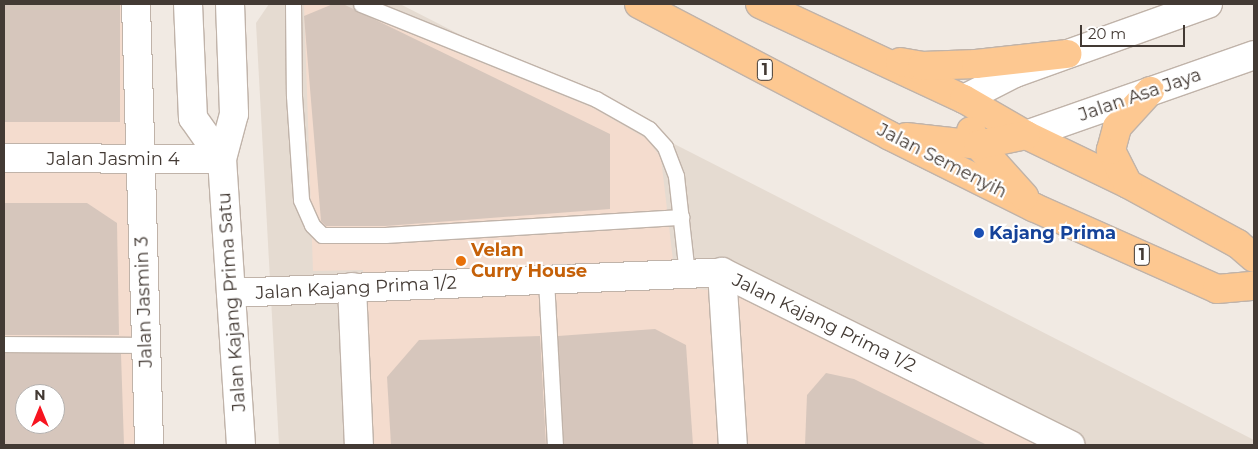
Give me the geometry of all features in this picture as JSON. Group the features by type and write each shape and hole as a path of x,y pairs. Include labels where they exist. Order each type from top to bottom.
{"main road":[{"name":"Jalan Semenyih","path":"640,4 890,136 1033,207 1217,289 1254,286"},
{"path":"760,4 964,99 1026,135 1128,184 1238,244 1254,258"},
{"path":"864,54 922,66 976,64 1067,54"},
{"path":"1128,184 1111,150 1117,127 1150,91"},
{"path":"964,99 967,123 978,145 1033,207"},
{"path":"890,136 978,145 1026,135"}],"street":[{"name":"Jalan Jasmin 3","path":"136,4 139,159 149,445"},
{"path":"188,4 193,118 222,159"},
{"name":"Jalan Kajang Prima Satu","path":"230,4 234,114 222,159 241,445"},
{"path":"964,99 1015,73 1208,4"},
{"name":"Jalan Asa Jaya","path":"1026,135 1254,55"},
{"name":"Jalan Jasmin 4","path":"4,158 222,159"},
{"path":"722,272 733,445"},
{"name":"Jalan Kajang Prima 1/2","path":"231,293 722,272 1070,445"},
{"path":"352,287 359,445"}],"lane":[{"path":"293,4 294,96 301,200 312,225 322,235 385,235 681,217"},
{"path":"361,4 596,99 649,129 665,147 671,162 681,217 687,274"},
{"path":"546,280 555,445"},
{"path":"4,344 145,345"}],"shaded area":[{"path":"4,4 132,4 137,445 4,445"},
{"path":"269,4 400,4 1254,440 1254,445 279,445 256,23"},
{"path":"304,4 337,4 593,108 647,139 661,158 676,286 739,294 1041,445 371,445 363,270 313,271"}],"building":[{"path":"4,4 120,4 120,122 4,122"},
{"path":"333,4 343,4 610,134 610,209 385,226 326,226 321,221 304,16"},
{"path":"4,203 87,203 117,223 119,335 4,335"},
{"path":"655,329 686,345 693,445 564,445 558,336"},
{"path":"540,336 546,445 391,445 387,377 419,340"},
{"path":"4,353 121,354 124,445 4,445"},
{"path":"826,373 854,379 987,445 805,445 807,395"}],"place":[{"name":"Kajang Prima","path":"979,233"},
{"name":"Velan Curry House","path":"461,261"}]}
